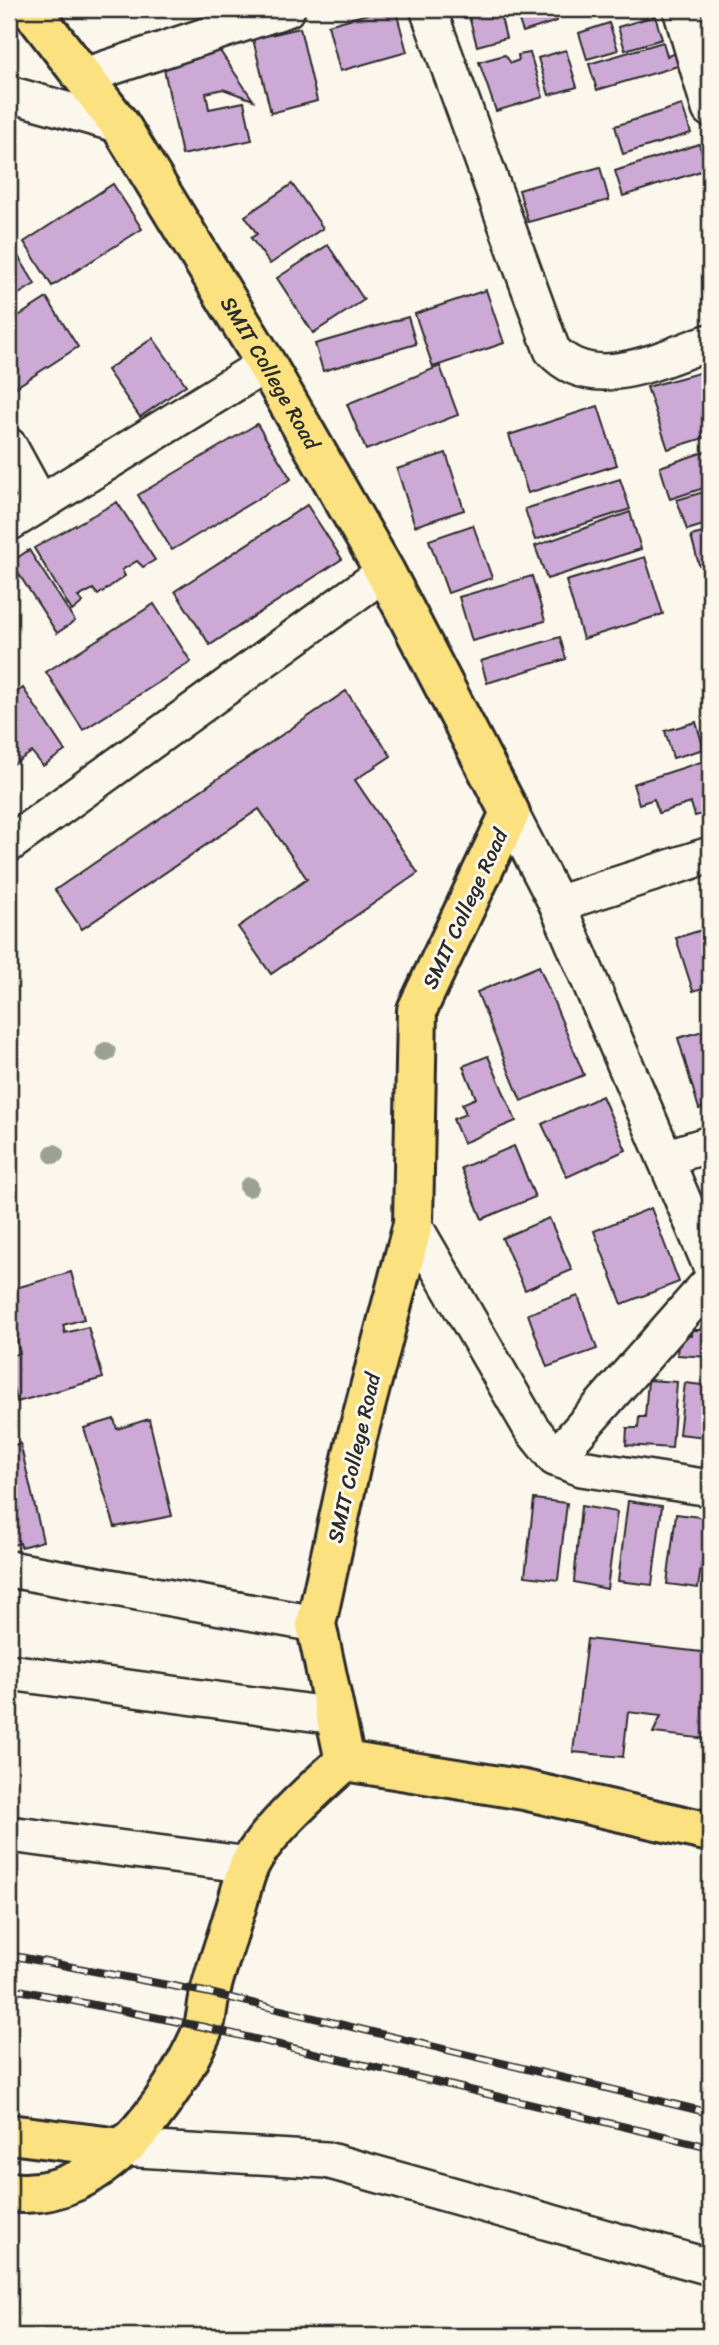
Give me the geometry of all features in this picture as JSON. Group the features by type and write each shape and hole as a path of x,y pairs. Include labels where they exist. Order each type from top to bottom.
{"main road":[{"name":"SMIT College Road","path":"31,9 120,125 266,364 384,572 510,813 417,1010 413,1224 355,1445 316,1624 345,1761"},
{"path":"9,2192 22,2194 55,2189 93,2172 121,2148 173,2089 204,2027 210,1993 250,1865 291,1811 345,1761 524,1790 710,1832"},
{"path":"9,2134 121,2148"}],"street":[{"path":"84,76 287,9"},
{"path":"428,9 552,350 565,364 586,371 614,373 710,342"},
{"path":"681,9 710,109"},
{"path":"9,94 120,125"},
{"path":"9,523 266,364"},
{"path":"9,446 40,503"},
{"path":"9,844 384,572"},
{"path":"510,813 557,904 710,1264"},
{"path":"557,904 710,855"},
{"path":"665,1158 710,1144"},
{"path":"413,1224 531,1428 555,1458 581,1468 710,1488"},
{"path":"555,1458 710,1282"},
{"path":"9,1569 316,1624"},
{"path":"9,1672 335,1716"},
{"path":"9,1834 250,1865"},
{"path":"121,2148 326,2160 710,2267"}],"building":[{"path":"385,9 404,9 405,13 397,15 407,52 340,71 328,25"},
{"path":"467,9 499,9 506,38 477,46"},
{"path":"515,9 553,9 557,21 523,32"},
{"path":"655,16 662,39 625,50 618,27"},
{"path":"609,23 618,50 587,59 579,33"},
{"path":"300,28 317,101 271,113 253,39"},
{"path":"663,42 667,56 684,51 688,63 597,90 589,64"},
{"path":"566,50 577,87 549,95 538,58"},
{"path":"220,51 253,100 223,89 206,93 209,109 244,102 252,140 182,155 163,64"},
{"path":"530,53 543,97 496,111 479,62 505,55 511,63 519,60 518,55"},
{"path":"682,105 691,133 623,154 615,126"},
{"path":"699,144 707,169 623,196 615,171"},
{"path":"600,167 609,200 528,222 519,190"},
{"path":"113,184 142,229 52,286 24,242"},
{"path":"292,184 323,228 270,264 251,238 257,234 245,216"},
{"path":"9,241 35,284 9,300"},
{"path":"328,245 364,300 313,333 277,278"},
{"path":"486,290 504,343 433,367 415,314"},
{"path":"47,298 78,347 16,387 9,375 9,322"},
{"path":"408,317 416,344 323,371 315,344"},
{"path":"153,338 186,385 140,417 107,370"},
{"path":"440,366 458,415 366,450 347,404"},
{"path":"710,370 710,436 668,449 647,387"},
{"path":"598,406 617,465 528,493 509,435"},
{"path":"257,424 291,479 172,550 138,495"},
{"path":"710,450 710,486 670,499 660,467"},
{"path":"446,453 464,510 415,526 397,469"},
{"path":"620,479 630,509 535,540 525,509"},
{"path":"710,490 710,523 687,530 677,500"},
{"path":"117,502 155,560 143,567 137,561 122,570 125,576 98,595 93,589 78,597 83,602 72,611 34,548"},
{"path":"307,505 342,559 210,645 175,591"},
{"path":"630,512 641,549 547,579 535,546"},
{"path":"473,525 492,578 448,593 429,540"},
{"path":"710,531 710,562 699,565 691,536"},
{"path":"29,550 75,621 57,633 11,562"},
{"path":"645,557 663,614 583,639 566,581"},
{"path":"710,565 710,592 703,567"},
{"path":"532,576 545,621 472,641 459,597"},
{"path":"154,604 191,662 83,730 46,672"},
{"path":"560,637 566,659 487,683 481,661"},
{"path":"23,688 65,751 43,766 32,752 9,767 9,698"},
{"path":"346,691 391,756 355,780 418,873 271,974 238,927 307,879 259,809 82,929 55,890"},
{"path":"696,722 704,749 673,758 665,731"},
{"path":"707,760 710,770 710,812 695,816 691,803 659,813 654,799 639,804 633,784"},
{"path":"705,929 710,945 710,986 693,991 676,938"},
{"path":"539,966 584,1075 521,1101 477,992"},
{"path":"710,1029 710,1106 699,1109 678,1038"},
{"path":"488,1056 516,1121 463,1143 453,1119 466,1114 462,1104 476,1098 463,1066"},
{"path":"602,1096 626,1150 567,1177 542,1124"},
{"path":"514,1146 535,1197 482,1219 461,1168"},
{"path":"651,1208 679,1282 622,1304 594,1231"},
{"path":"549,1218 572,1270 525,1290 502,1238"},
{"path":"71,1272 84,1319 63,1325 65,1333 88,1327 103,1378 17,1402 9,1373 9,1356 20,1353 15,1335 9,1337 9,1290"},
{"path":"578,1296 597,1349 547,1367 528,1314"},
{"path":"707,1310 710,1311 710,1357 677,1355 679,1335 691,1336 691,1330 700,1330"},
{"path":"648,1380 677,1382 672,1448 626,1445 627,1428 638,1428 639,1417 645,1417"},
{"path":"685,1383 710,1386 706,1437 679,1434"},
{"path":"114,1419 117,1429 149,1419 172,1516 115,1527 84,1428"},
{"path":"20,1443 43,1541 21,1547 20,1543 9,1546 9,1447"},
{"path":"534,1499 567,1503 558,1580 525,1576"},
{"path":"628,1501 662,1506 652,1585 618,1581"},
{"path":"581,1506 617,1512 607,1589 574,1582"},
{"path":"676,1514 708,1518 698,1588 667,1584"},
{"path":"587,1639 710,1653 710,1717 707,1739 653,1733 661,1716 628,1712 623,1757 573,1752"}],"railway":[{"path":"9,1955 210,1993 710,2113"},
{"path":"9,1988 204,2027 710,2147"}]}
